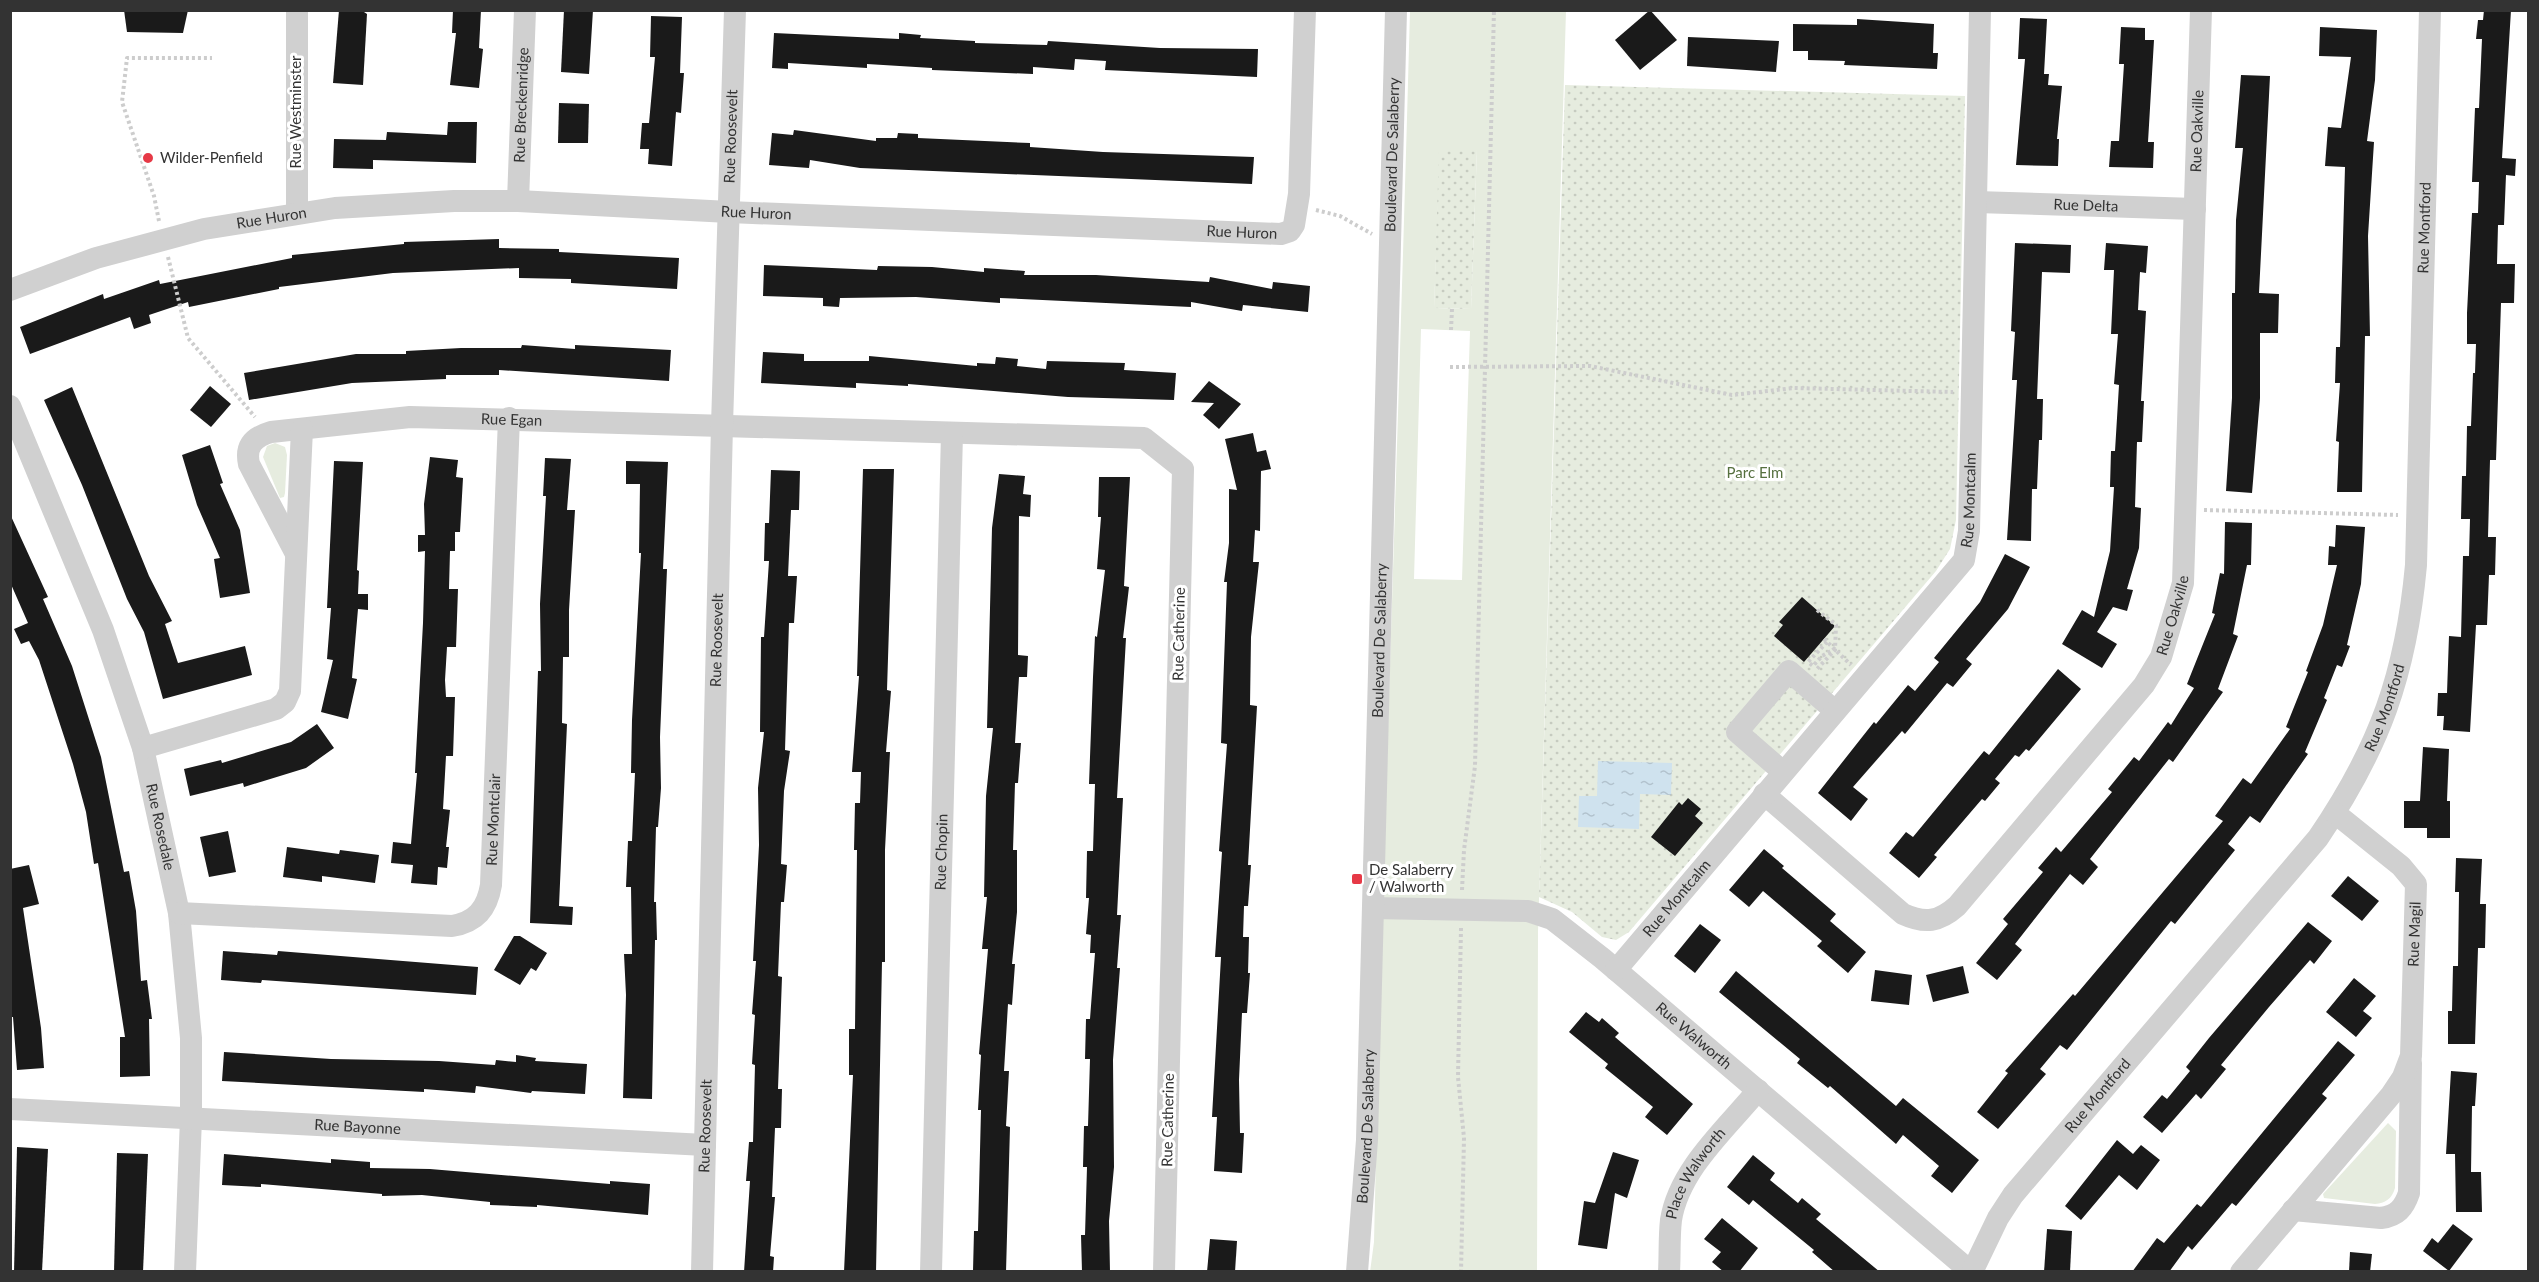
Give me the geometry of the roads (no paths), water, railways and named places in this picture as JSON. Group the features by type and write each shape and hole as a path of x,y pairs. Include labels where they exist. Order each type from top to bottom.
{"street":[{"name":"Rue Westminster","path":"297,10 297,213"},
{"name":"Rue Breckenridge","path":"518,201 525,10"},
{"name":"Rue Roosevelt","path":"702,1272 722,425 735,10"},
{"name":"Rue Huron","path":"10,290 96,258 163,239 297,213 389,204 518,201 1267,234 1286,232 1294,225 1299,194 1305,10"},
{"name":"Boulevard De Salaberry","path":"1358,1272 1366,1161 1396,10"},
{"name":"Rue Montcalm","path":"1616,970 1964,560 1968,546 1980,10"},
{"name":"Rue Oakville","path":"1764,794 1903,914 1916,920 1930,922 1945,917 1957,906 2144,685 2161,657 2183,583 2201,10"},
{"name":"Rue Montford","path":"1972,1272 1998,1218 2013,1195 2318,838 2335,813 2380,730 2403,662 2412,613 2416,565 2430,10"},
{"name":"Rue Delta","path":"1976,202 2195,209"},
{"name":"Rue Rosedale","path":"10,406 103,630 143,748 179,913 191,1038 191,1118 185,1272"},
{"name":"Rue Egan","path":"296,554 249,464 247,454 250,444 258,436 271,432 410,417 722,425"},
{"name":"Rue Montclair","path":"179,913 452,926 465,924 484,908 491,885 509,418"},
{"name":"Rue Catherine","path":"722,425 1144,438 1182,469 1164,1272"},
{"path":"143,748 276,709 285,702 292,681 302,429"},
{"name":"Rue Chopin","path":"931,1272 952,433"},
{"path":"1783,772 1737,732 1789,671 1835,711"},
{"name":"Rue Magil","path":"2293,1210 2391,1217 2406,1204 2409,1193 2416,884 2401,866 2335,813"},
{"name":"Rue Walworth","path":"1373,908 1528,911 1542,915 1562,926 1972,1272"},
{"name":"Rue Magil","path":"2241,1272 2391,1095 2403,1077 2411,1056"},
{"name":"Place Walworth","path":"1670,1272 1671,1221 1680,1192 1702,1158 1758,1090"},
{"name":"Rue Bayonne","path":"10,1109 705,1145"}],"water":[{"path":"1598,761 1672,763 1671,795 1640,794 1639,829 1578,827 1579,796 1597,796"}],"place":[{"name":"Wilder-Penfield","path":"148,158"},
{"name":"De Salaberry / Walworth","path":"1357,879"}],"park label":[{"name":"Parc Elm","path":"1755,473"}]}
